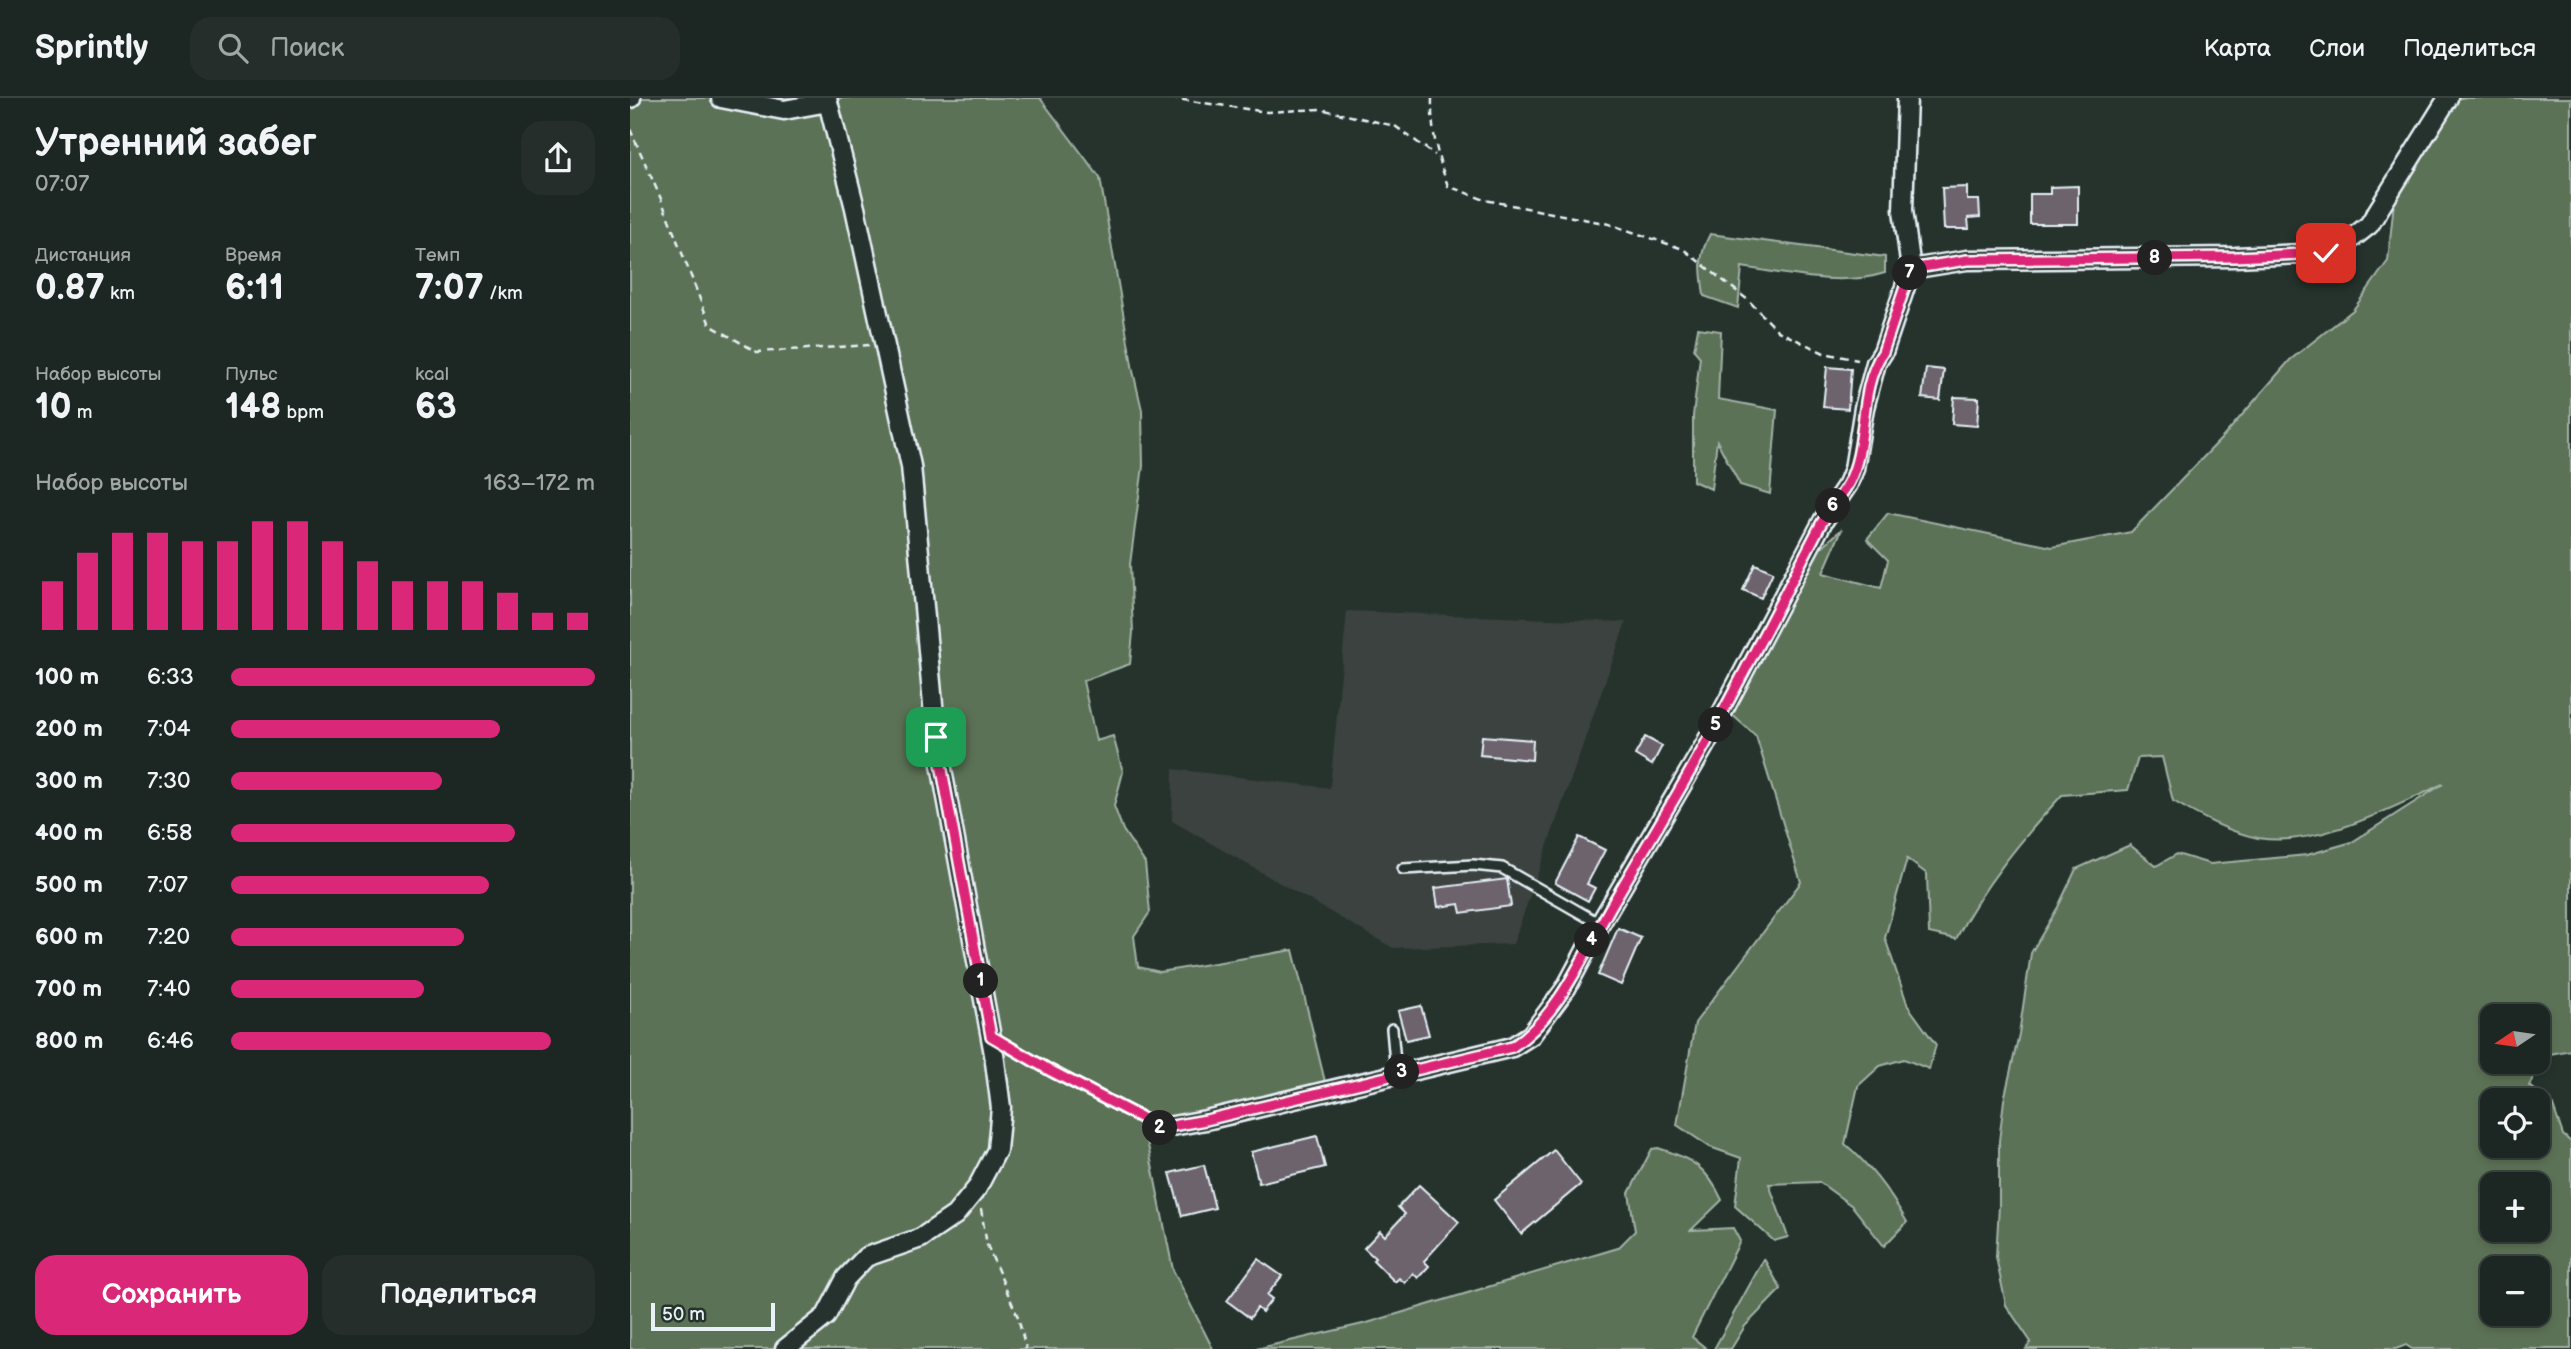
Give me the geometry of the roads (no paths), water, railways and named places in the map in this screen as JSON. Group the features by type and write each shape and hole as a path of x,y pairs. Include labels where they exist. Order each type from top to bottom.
{"street":[{"path":"721,98 783,110 827,100 855,208 911,466 936,737 991,1036 1001,1108 997,1150 977,1188 955,1215 921,1238 866,1257 846,1278 826,1316 785,1349"},
{"path":"1161,1128 1206,1120 1512,1047 1531,1035 1566,988 1600,924 1705,745 1823,521 1848,484 1854,469 1864,408 1876,363 1883,352 1911,269 1903,210 1908,98"},
{"path":"1911,269 1967,260 2326,253 2342,246 2369,225 2448,98"}],"lane":[{"path":"1403,869 1473,865 1502,868 1600,924"},
{"path":"1392,1029 1396,1073"},
{"path":"991,1036 1051,1071 1161,1128"}]}
